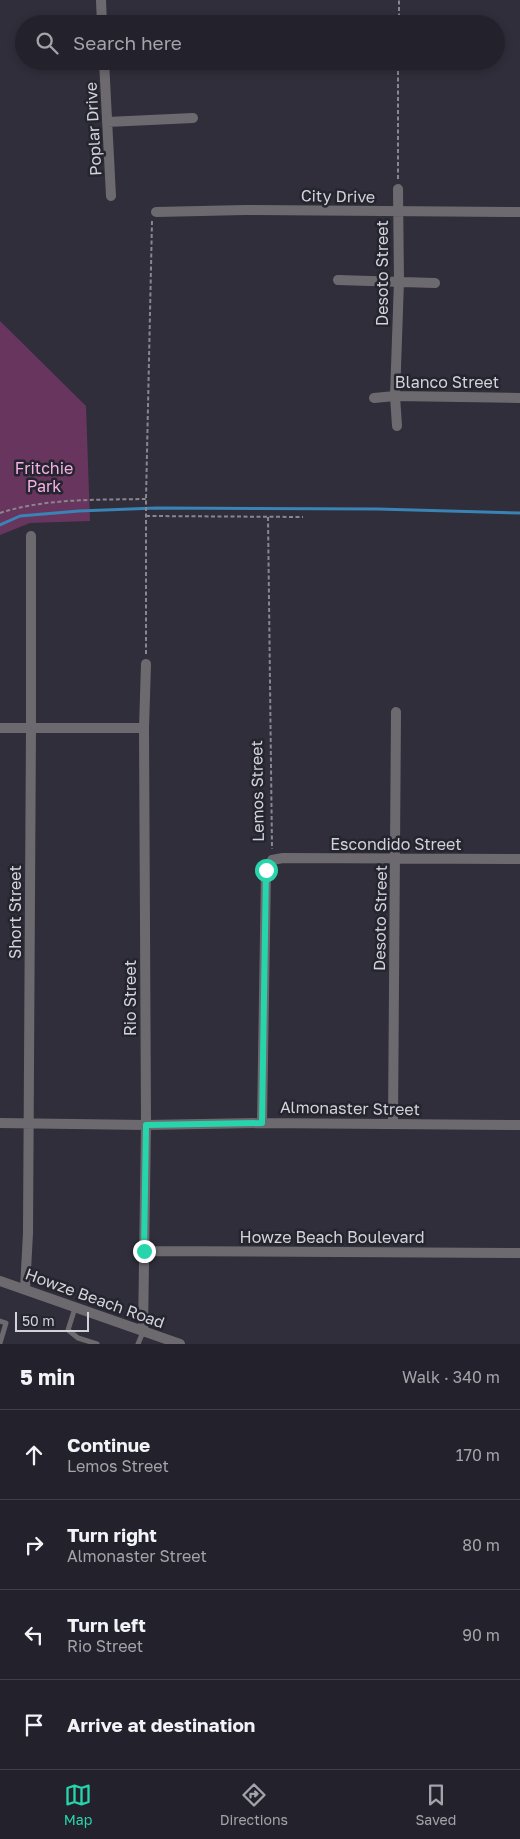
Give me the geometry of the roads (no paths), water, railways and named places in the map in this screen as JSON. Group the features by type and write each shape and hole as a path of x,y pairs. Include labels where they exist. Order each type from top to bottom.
{"street":[{"path":"101,0 102,15"},
{"name":"Poplar Drive","path":"104,70 111,196"},
{"path":"107,122 193,118"},
{"name":"Desoto Street","path":"397,426 395,396 399,281 398,189"},
{"name":"City Drive","path":"156,212 245,210 520,212"},
{"path":"338,280 435,283"},
{"name":"Blanco Street","path":"374,398 395,396 520,398"},
{"name":"Short Street","path":"26,1289 31,536"},
{"name":"Rio Street","path":"143,1332 146,1125 144,728 146,664"},
{"name":"Desoto Street","path":"393,1124 396,712"},
{"path":"0,728 144,728"},
{"name":"Escondido Street","path":"272,860 283,858 520,859"},
{"name":"Lemos Street","path":"262,1123 266,870 272,860"},
{"name":"Almonaster Street","path":"0,1123 520,1125"},
{"name":"Howze Beach Boulevard","path":"144,1251 520,1253"},
{"name":"Howze Beach Road","path":"0,1281 180,1344"}],"lane":[{"path":"76,1307 68,1330 78,1338 96,1344"},
{"path":"0,1321 6,1323 0,1343"},
{"path":"138,1344 143,1332"}],"waterway":[{"path":"0,525 20,516 79,511 156,508 378,509 520,513"}],"park label":[{"name":"Fritchie Park","path":"44,477"}]}
